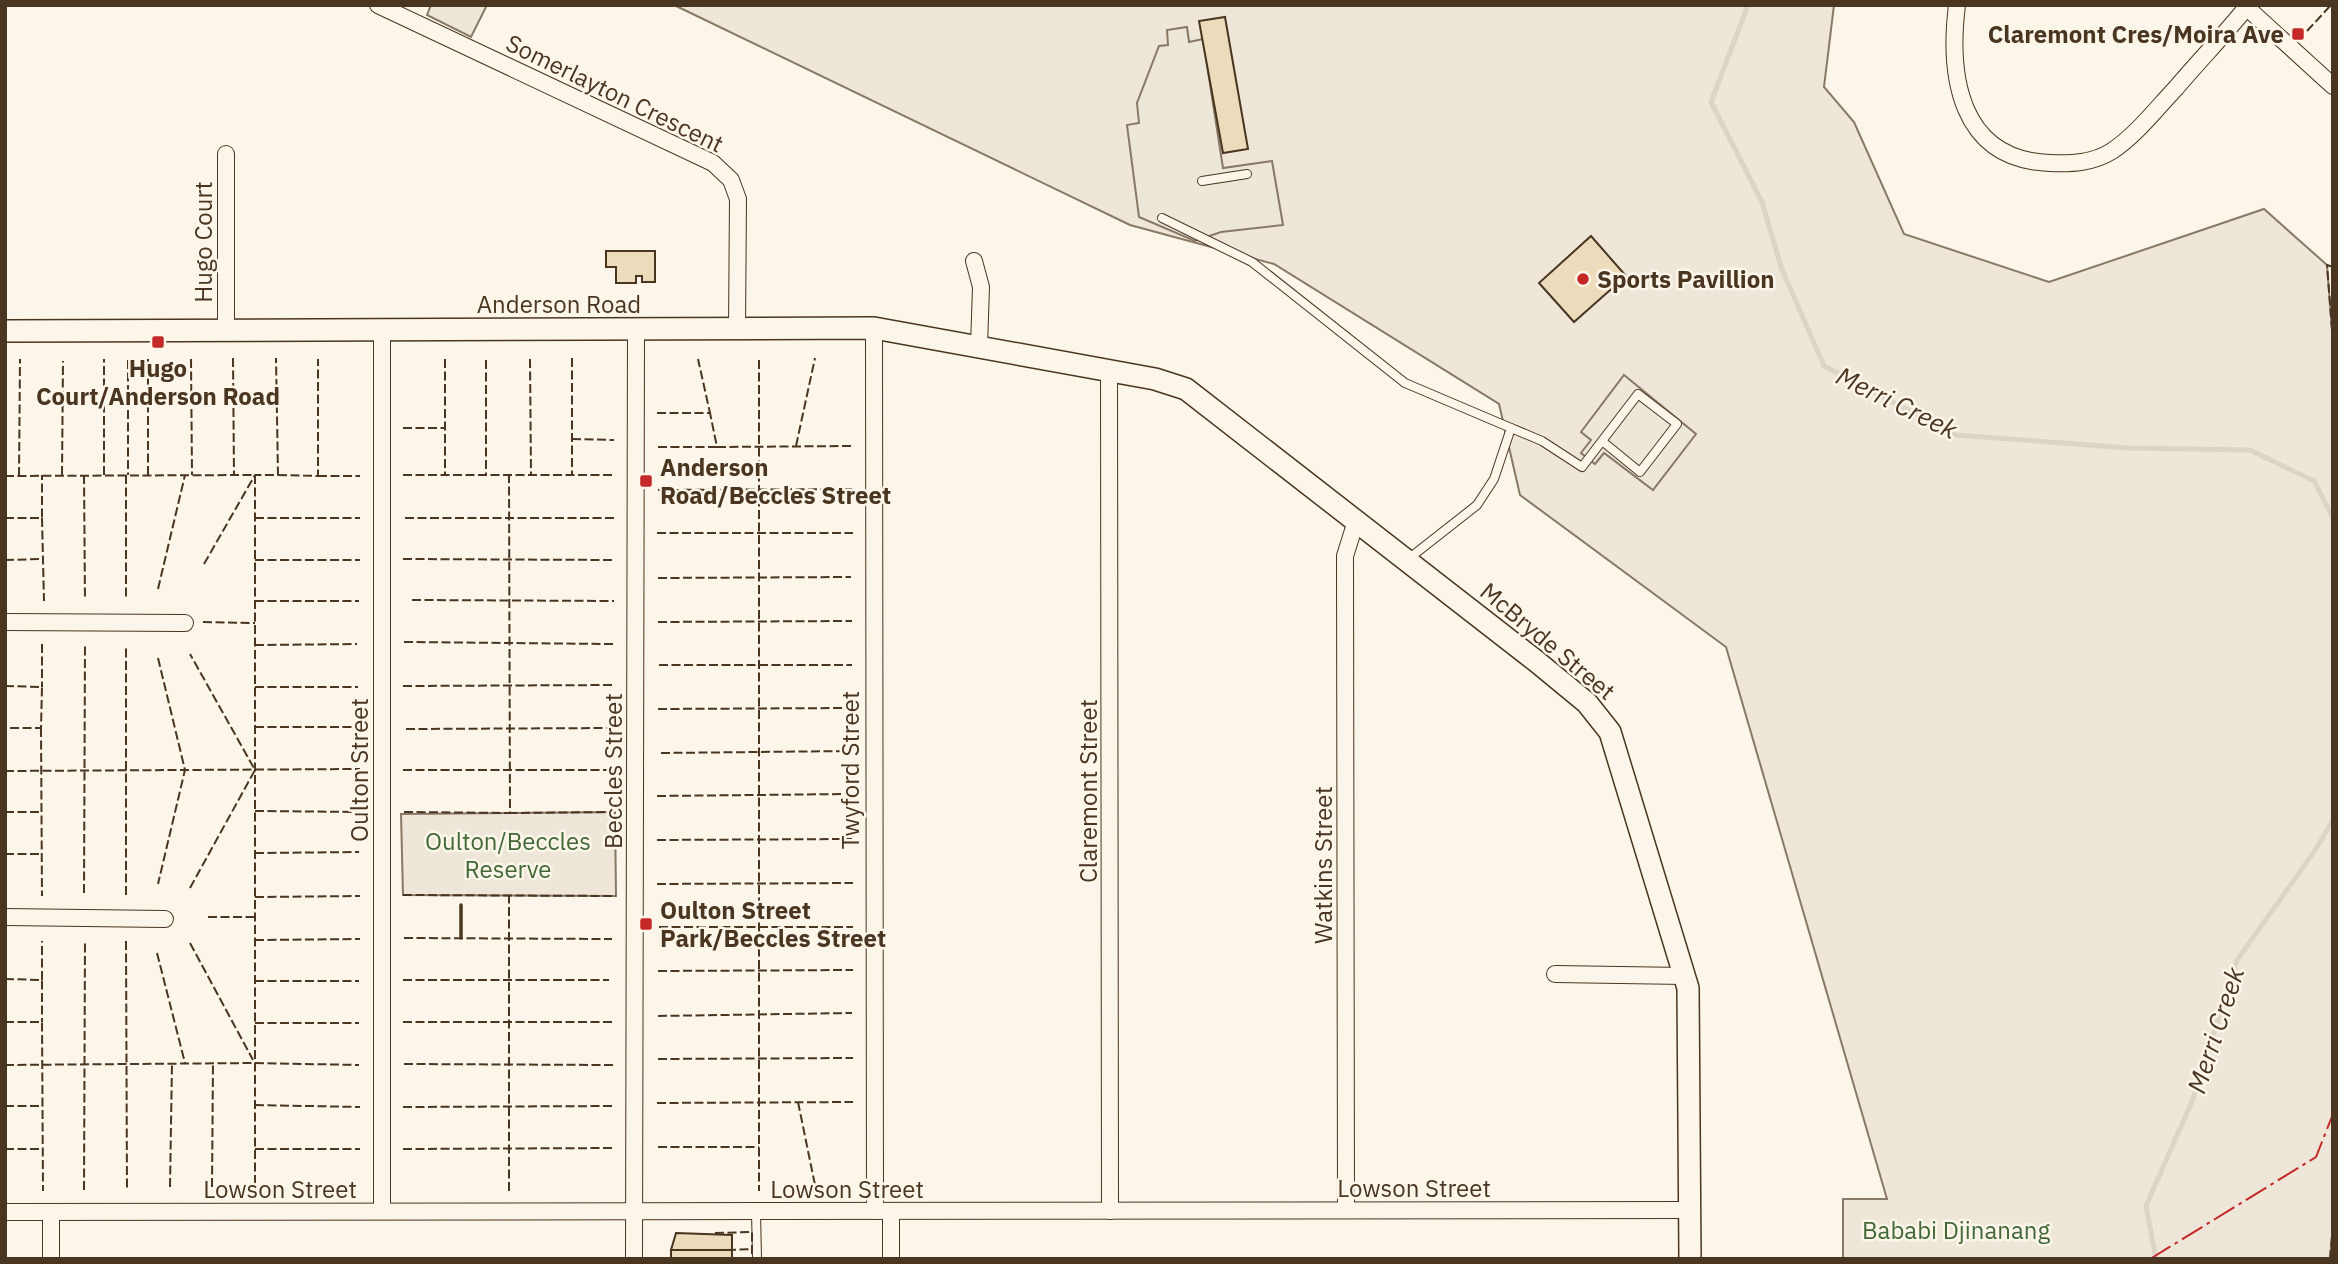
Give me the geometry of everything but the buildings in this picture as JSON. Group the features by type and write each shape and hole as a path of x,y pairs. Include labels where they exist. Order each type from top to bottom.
{"street":[{"name":"Somerlayton Crescent","path":"378,5 725,171 738,199 737,329"},
{"path":"1957,5 1955,71 1965,112 1976,128 1995,146 2015,157 2038,163 2093,160 2113,151 2148,118 2245,6 2333,86"},
{"name":"Hugo Court","path":"226,155 226,330"},
{"path":"974,261 981,287 979,346"},
{"name":"Anderson Road","path":"5,331 874,328 1109,371"},
{"name":"Twyford Street","path":"874,328 883,1211 891,1259"},
{"name":"Oulton Street","path":"382,330 382,1211"},
{"name":"Beccles Street","path":"634,1259 636,330"},
{"name":"McBryde Street","path":"1109,371 1155,379 1199,396 1536,661 1602,718 1620,758 1690,1000 1690,1259"},
{"name":"Claremont Street","path":"1109,371 1110,1211"},
{"name":"Watkins Street","path":"1346,1210 1345,556 1356,521"},
{"path":"5,622 185,623"},
{"path":"5,917 165,919"},
{"path":"1555,974 1685,976"},
{"name":"Lowson Street","path":"5,1212 1689,1210"},
{"path":"51,1212 51,1259"}],"lane":[{"path":"1202,181 1247,174"},
{"path":"1162,218 1252,262 1405,383 1542,441 1582,467 1638,394 1676,424 1640,472 1602,441"},
{"path":"1408,560 1477,505 1494,479 1511,428"},
{"path":"756,1212 757,1259"}],"green space":[{"path":"431,5 487,5 471,37 427,15"},
{"name":"Bababi Djinanang","path":"674,5 1834,5 1824,87 1854,122 1904,234 2049,282 2264,209 2327,265 2333,343 2333,1225 2330,1259 1843,1259 1843,1199 1887,1199 1726,647 1520,495 1499,404 1274,264 1130,225"},
{"name":"Oulton/Beccles Reserve","path":"615,812 616,896 403,895 401,814"}],"shaded area":[{"path":"1187,27 1189,42 1203,39 1223,168 1272,161 1283,225 1221,232 1195,241 1139,217 1127,125 1139,123 1137,103 1159,46 1168,45 1167,30"},
{"path":"1624,375 1696,434 1653,490 1604,453 1595,464 1581,453 1591,440 1581,432"}],"waterway":[{"name":"Merri Creek","path":"1748,5 1711,102 1762,202 1781,267 1824,366 1956,435 2129,448 2250,450 2314,481 2333,518"},
{"name":"Merri Creek","path":"2156,1259 2146,1206 2193,1099 2237,960 2314,852 2333,820"}],"fence":[{"path":"2307,31 2331,5"},
{"path":"2333,267 2327,265 2333,343"},
{"path":"233,358 234,475"},
{"path":"204,564 255,475 278,475 276,358"},
{"path":"572,358 572,475"},
{"path":"796,446 815,358"},
{"path":"19,476 20,359"},
{"path":"104,359 104,475"},
{"path":"148,359 148,475"},
{"path":"191,359 192,475"},
{"path":"278,475 318,476 318,359"},
{"path":"445,359 445,475"},
{"path":"530,359 531,474"},
{"path":"657,413 710,413 698,359"},
{"path":"128,360 128,475"},
{"path":"486,360 486,474"},
{"path":"759,360 759,1191"},
{"path":"62,475 63,361"},
{"path":"658,447 717,447 710,413"},
{"path":"403,428 445,428"},
{"path":"572,439 614,440"},
{"path":"717,447 852,446"},
{"path":"509,474 510,813 615,812"},
{"path":"5,518 42,518 42,475"},
{"path":"84,475 85,600"},
{"path":"126,475 126,600"},
{"path":"158,589 185,475"},
{"path":"5,476 255,475 255,1189"},
{"path":"403,475 613,475"},
{"path":"318,476 360,476"},
{"path":"658,490 852,489"},
{"path":"42,518 44,601"},
{"path":"255,518 360,518"},
{"path":"405,518 615,518"},
{"path":"657,533 853,533"},
{"path":"5,560 43,559"},
{"path":"403,559 614,560"},
{"path":"255,560 360,560"},
{"path":"658,578 851,577"},
{"path":"412,600 614,601"},
{"path":"255,601 359,601"},
{"path":"658,622 852,621"},
{"path":"203,622 255,623"},
{"path":"404,642 613,644"},
{"path":"42,644 42,687"},
{"path":"255,645 357,644"},
{"path":"126,645 126,895"},
{"path":"84,893 85,646"},
{"path":"190,654 255,770 190,888"},
{"path":"158,658 185,770 158,884"},
{"path":"659,665 852,665"},
{"path":"403,686 614,685"},
{"path":"5,686 42,687 41,728 5,728"},
{"path":"255,687 358,687"},
{"path":"658,709 851,708"},
{"path":"255,727 359,727"},
{"path":"41,728 42,896"},
{"path":"406,729 615,728"},
{"path":"661,753 853,751"},
{"path":"5,771 360,769"},
{"path":"403,770 614,770"},
{"path":"657,796 852,794"},
{"path":"255,811 359,812"},
{"path":"5,812 42,812"},
{"path":"404,812 510,813"},
{"path":"657,840 852,839"},
{"path":"255,853 359,852"},
{"path":"5,854 42,854"},
{"path":"657,884 853,883"},
{"path":"403,895 616,896"},
{"path":"509,895 509,1191"},
{"path":"255,897 360,896"},
{"path":"208,917 255,917"},
{"path":"659,927 853,927"},
{"path":"404,938 612,939"},
{"path":"255,940 360,939"},
{"path":"42,941 42,980"},
{"path":"84,1190 85,941"},
{"path":"126,941 127,1191"},
{"path":"190,943 253,1060"},
{"path":"157,953 185,1063"},
{"path":"658,971 853,970"},
{"path":"5,979 42,980 42,1022"},
{"path":"403,980 609,980"},
{"path":"255,981 359,981"},
{"path":"658,1016 852,1013"},
{"path":"5,1022 42,1022 43,1191"},
{"path":"403,1022 614,1022"},
{"path":"255,1023 359,1023"},
{"path":"658,1059 853,1058"},
{"path":"170,1187 172,1063"},
{"path":"212,1187 213,1063"},
{"path":"404,1064 614,1065"},
{"path":"5,1065 359,1065"},
{"path":"798,1102 816,1190"},
{"path":"657,1103 853,1102"},
{"path":"255,1105 360,1107"},
{"path":"5,1106 43,1106"},
{"path":"403,1107 614,1106"},
{"path":"658,1147 759,1147"},
{"path":"403,1149 615,1148"},
{"path":"5,1149 43,1149"},
{"path":"255,1149 360,1149"},
{"path":"2330,1259 2333,1225"},
{"path":"715,1233 752,1232 752,1259"},
{"path":"727,1250 752,1249"}],"wall":[{"path":"461,905 461,938"}],"power":[{"path":"2150,1259 2316,1157 2333,1114"}],"place":[{"name":"Claremont Cres/Moira Ave","path":"2298,34"},
{"name":"Sports Pavillion","path":"1583,279"},
{"name":"Hugo Court/Anderson Road","path":"158,342"},
{"name":"Anderson Road/Beccles Street","path":"646,481"},
{"name":"Oulton Street Park/Beccles Street","path":"646,924"}]}
